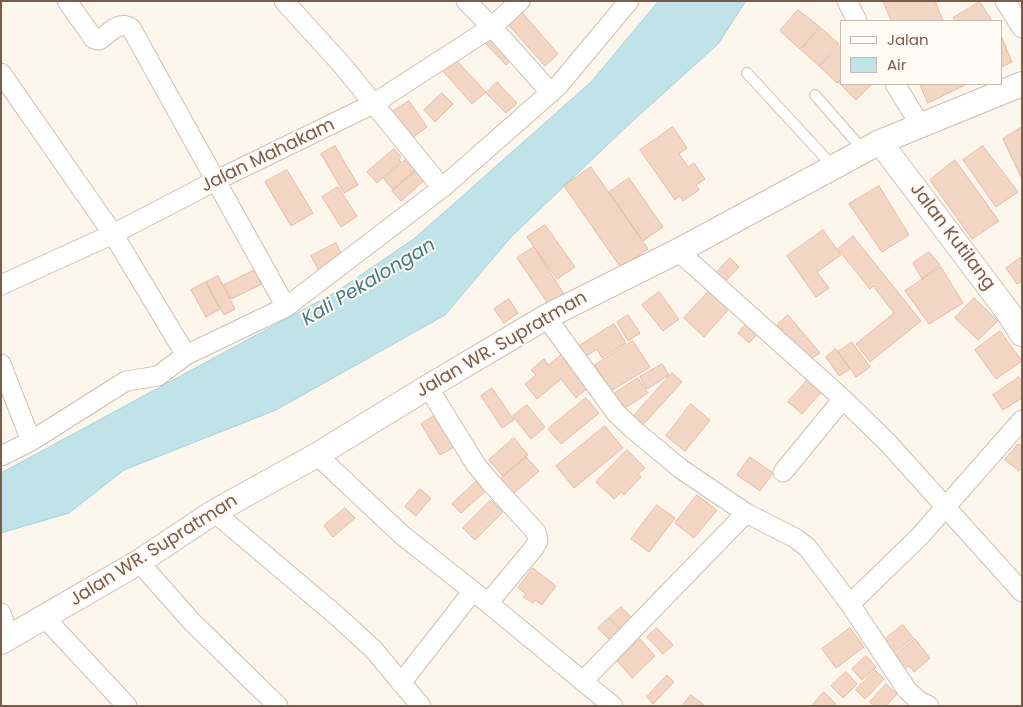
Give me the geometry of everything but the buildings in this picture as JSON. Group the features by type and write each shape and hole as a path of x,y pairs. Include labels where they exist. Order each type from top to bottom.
{"street":[{"path":"68,1 94,39 99,40 119,25 126,25 130,28 286,306"},
{"path":"284,1 343,66 442,188"},
{"path":"466,1 551,93"},
{"name":"Jalan Mahakam","path":"1,285 113,234 217,180 373,104 492,27 520,1"},
{"path":"1,456 31,441 126,381 162,374 186,354 286,306 442,188 551,93 629,1"},
{"path":"847,1 856,20"},
{"path":"1006,1 1022,28"},
{"path":"1,73 113,234 186,354"},
{"path":"896,85 921,126"},
{"name":"Jalan WR. Supratman","path":"5,640 139,562 214,512 318,455 428,386 546,317 678,250 872,146 1020,90"},
{"name":"Jalan Kutilang","path":"872,146 1008,312 1022,334"},
{"path":"678,250 843,398 888,443 1022,592"},
{"path":"546,317 616,413 634,430 681,469 746,514 795,538 806,547 850,604 907,690 919,701 929,706"},
{"path":"1,364 31,441"},
{"path":"428,386 476,465 536,532 538,540 534,548 488,603"},
{"path":"783,472 843,398"},
{"path":"850,604 920,536 1022,420"},
{"path":"318,455 402,535 613,706"},
{"path":"214,512 337,616 373,649 421,706"},
{"path":"583,681 746,514"},
{"path":"139,562 192,622 278,706"},
{"path":"401,683 473,591"},
{"path":"1,612 5,640"},
{"path":"45,618 127,706"}],"lane":[{"path":"747,73 828,161 832,168"},
{"path":"814,94 872,146"}],"water":[{"name":"Kali Pekalongan","path":"659,1 746,1 718,44 625,128 511,237 445,315 276,410 124,470 69,513 1,533 1,473 336,292 415,238 591,82"}]}
